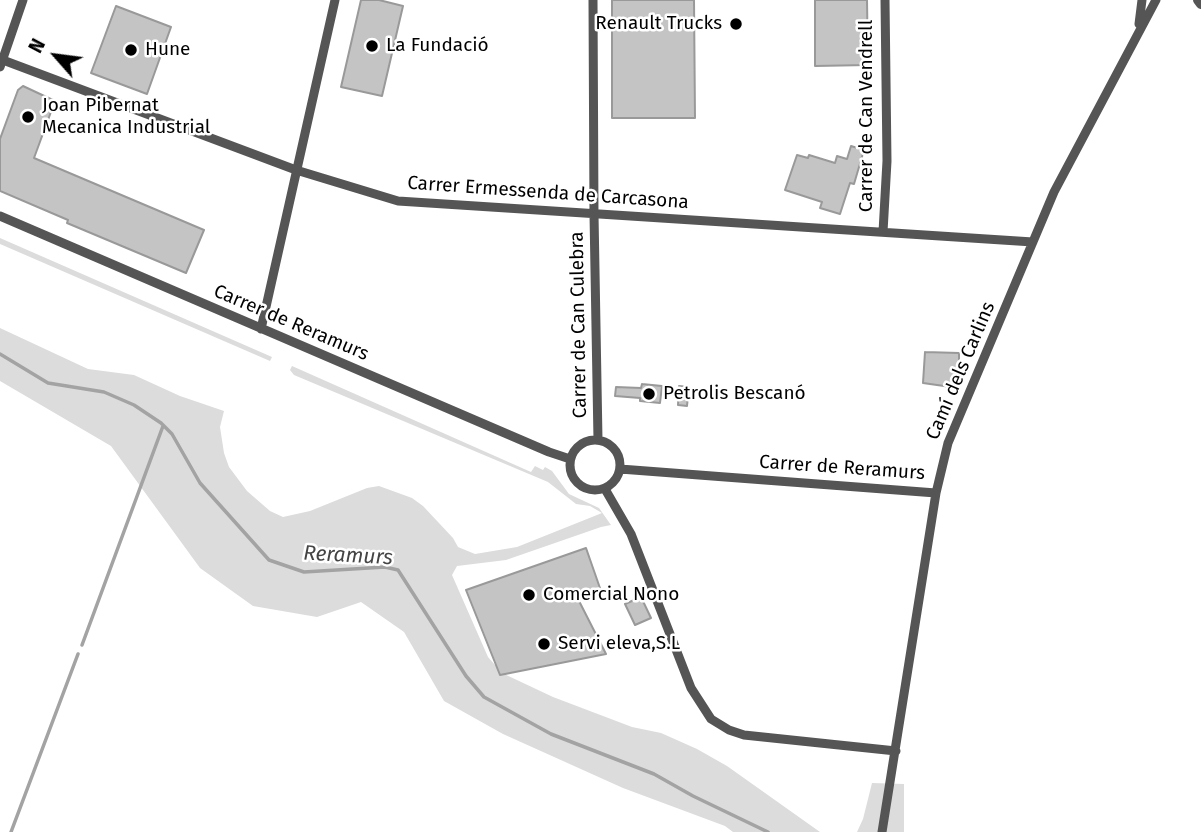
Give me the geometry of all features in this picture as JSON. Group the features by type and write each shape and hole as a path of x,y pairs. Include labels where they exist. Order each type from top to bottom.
{"street":[{"path":"1,62 23,0"},
{"path":"261,329 335,0"},
{"name":"Carrer de Can Culebra","path":"593,0 598,440"},
{"name":"Carrer de Can Vendrell","path":"883,232 887,161 885,0"},
{"path":"1137,32 1142,0"},
{"name":"Camí dels Carlins","path":"882,830 936,493 947,443 1054,192 1156,0"},
{"path":"1198,0 1201,4"},
{"name":"Carrer Ermessenda de Carcasona","path":"1,62 296,170 398,201 1033,242"},
{"name":"Carrer de Reramurs","path":"0,215 570,459"},
{"path":"587,440 598,440 613,447 620,459 620,469 615,482 605,489 586,490 574,480 570,471 570,459 579,445 587,440"},
{"name":"Carrer de Reramurs","path":"620,469 936,493"},
{"path":"605,489 631,534 691,688 711,719 729,730 744,734 896,751"}],"shaded area":[{"path":"0,238 272,357 270,361 0,244"},
{"path":"0,328 88,369 134,375 180,396 224,411 220,427 229,467 247,491 270,511 283,517 310,511 367,488 379,486 412,498 423,506 458,547 475,554 517,547 602,513 590,506 576,504 548,482 294,375 290,370 292,366 531,472 535,466 552,471 569,494 599,508 611,525 506,560 457,566 452,575 488,657 502,673 553,697 632,727 661,733 697,749 727,766 820,832 733,832 725,826 623,788 503,734 444,701 404,632 361,602 317,617 253,606 200,568 111,446 0,381"},
{"path":"872,783 904,784 904,832 857,832"}],"building":[{"name":"La Fundació","path":"361,0 379,0 403,6 382,96 341,87"},
{"path":"612,0 694,0 695,118 612,118"},
{"path":"815,0 867,0 868,65 815,66"},
{"name":"Hune","path":"116,6 171,27 147,94 91,73"},
{"path":"23,86 55,101 34,158 204,230 186,273 67,223 68,220 0,191 0,139 18,90"},
{"path":"851,146 864,150 854,184 850,183 840,214 820,208 822,202 785,190 797,155 808,158 809,155 835,163 837,156 847,159"},
{"path":"925,352 959,353 959,368 951,387 923,383"},
{"path":"642,384 662,386 660,403 615,396 616,387 641,388"},
{"path":"679,386 689,387 687,406 678,405"},
{"path":"586,548 601,591 578,599 606,654 500,675 466,590"},
{"path":"641,597 651,618 635,625 625,604"}],"waterway":[{"name":"Reramurs","path":"0,354 48,383 104,392 134,405 161,423 172,434 200,483 269,560 304,572 385,567 398,570 466,676 484,697 551,734 654,774 768,832"},
{"path":"82,645 163,426"},
{"path":"11,832 78,654"}],"place":[{"name":"Renault Trucks","path":"736,24"},
{"name":"La Fundació","path":"372,46"},
{"name":"Hune","path":"131,50"},
{"name":"Joan Pibernat Mecanica Industrial","path":"28,117"},
{"name":"Petrolis Bescanó","path":"649,394"},
{"name":"Comercial Nono","path":"529,595"},
{"name":"Servi eleva,S.L","path":"544,644"}]}
